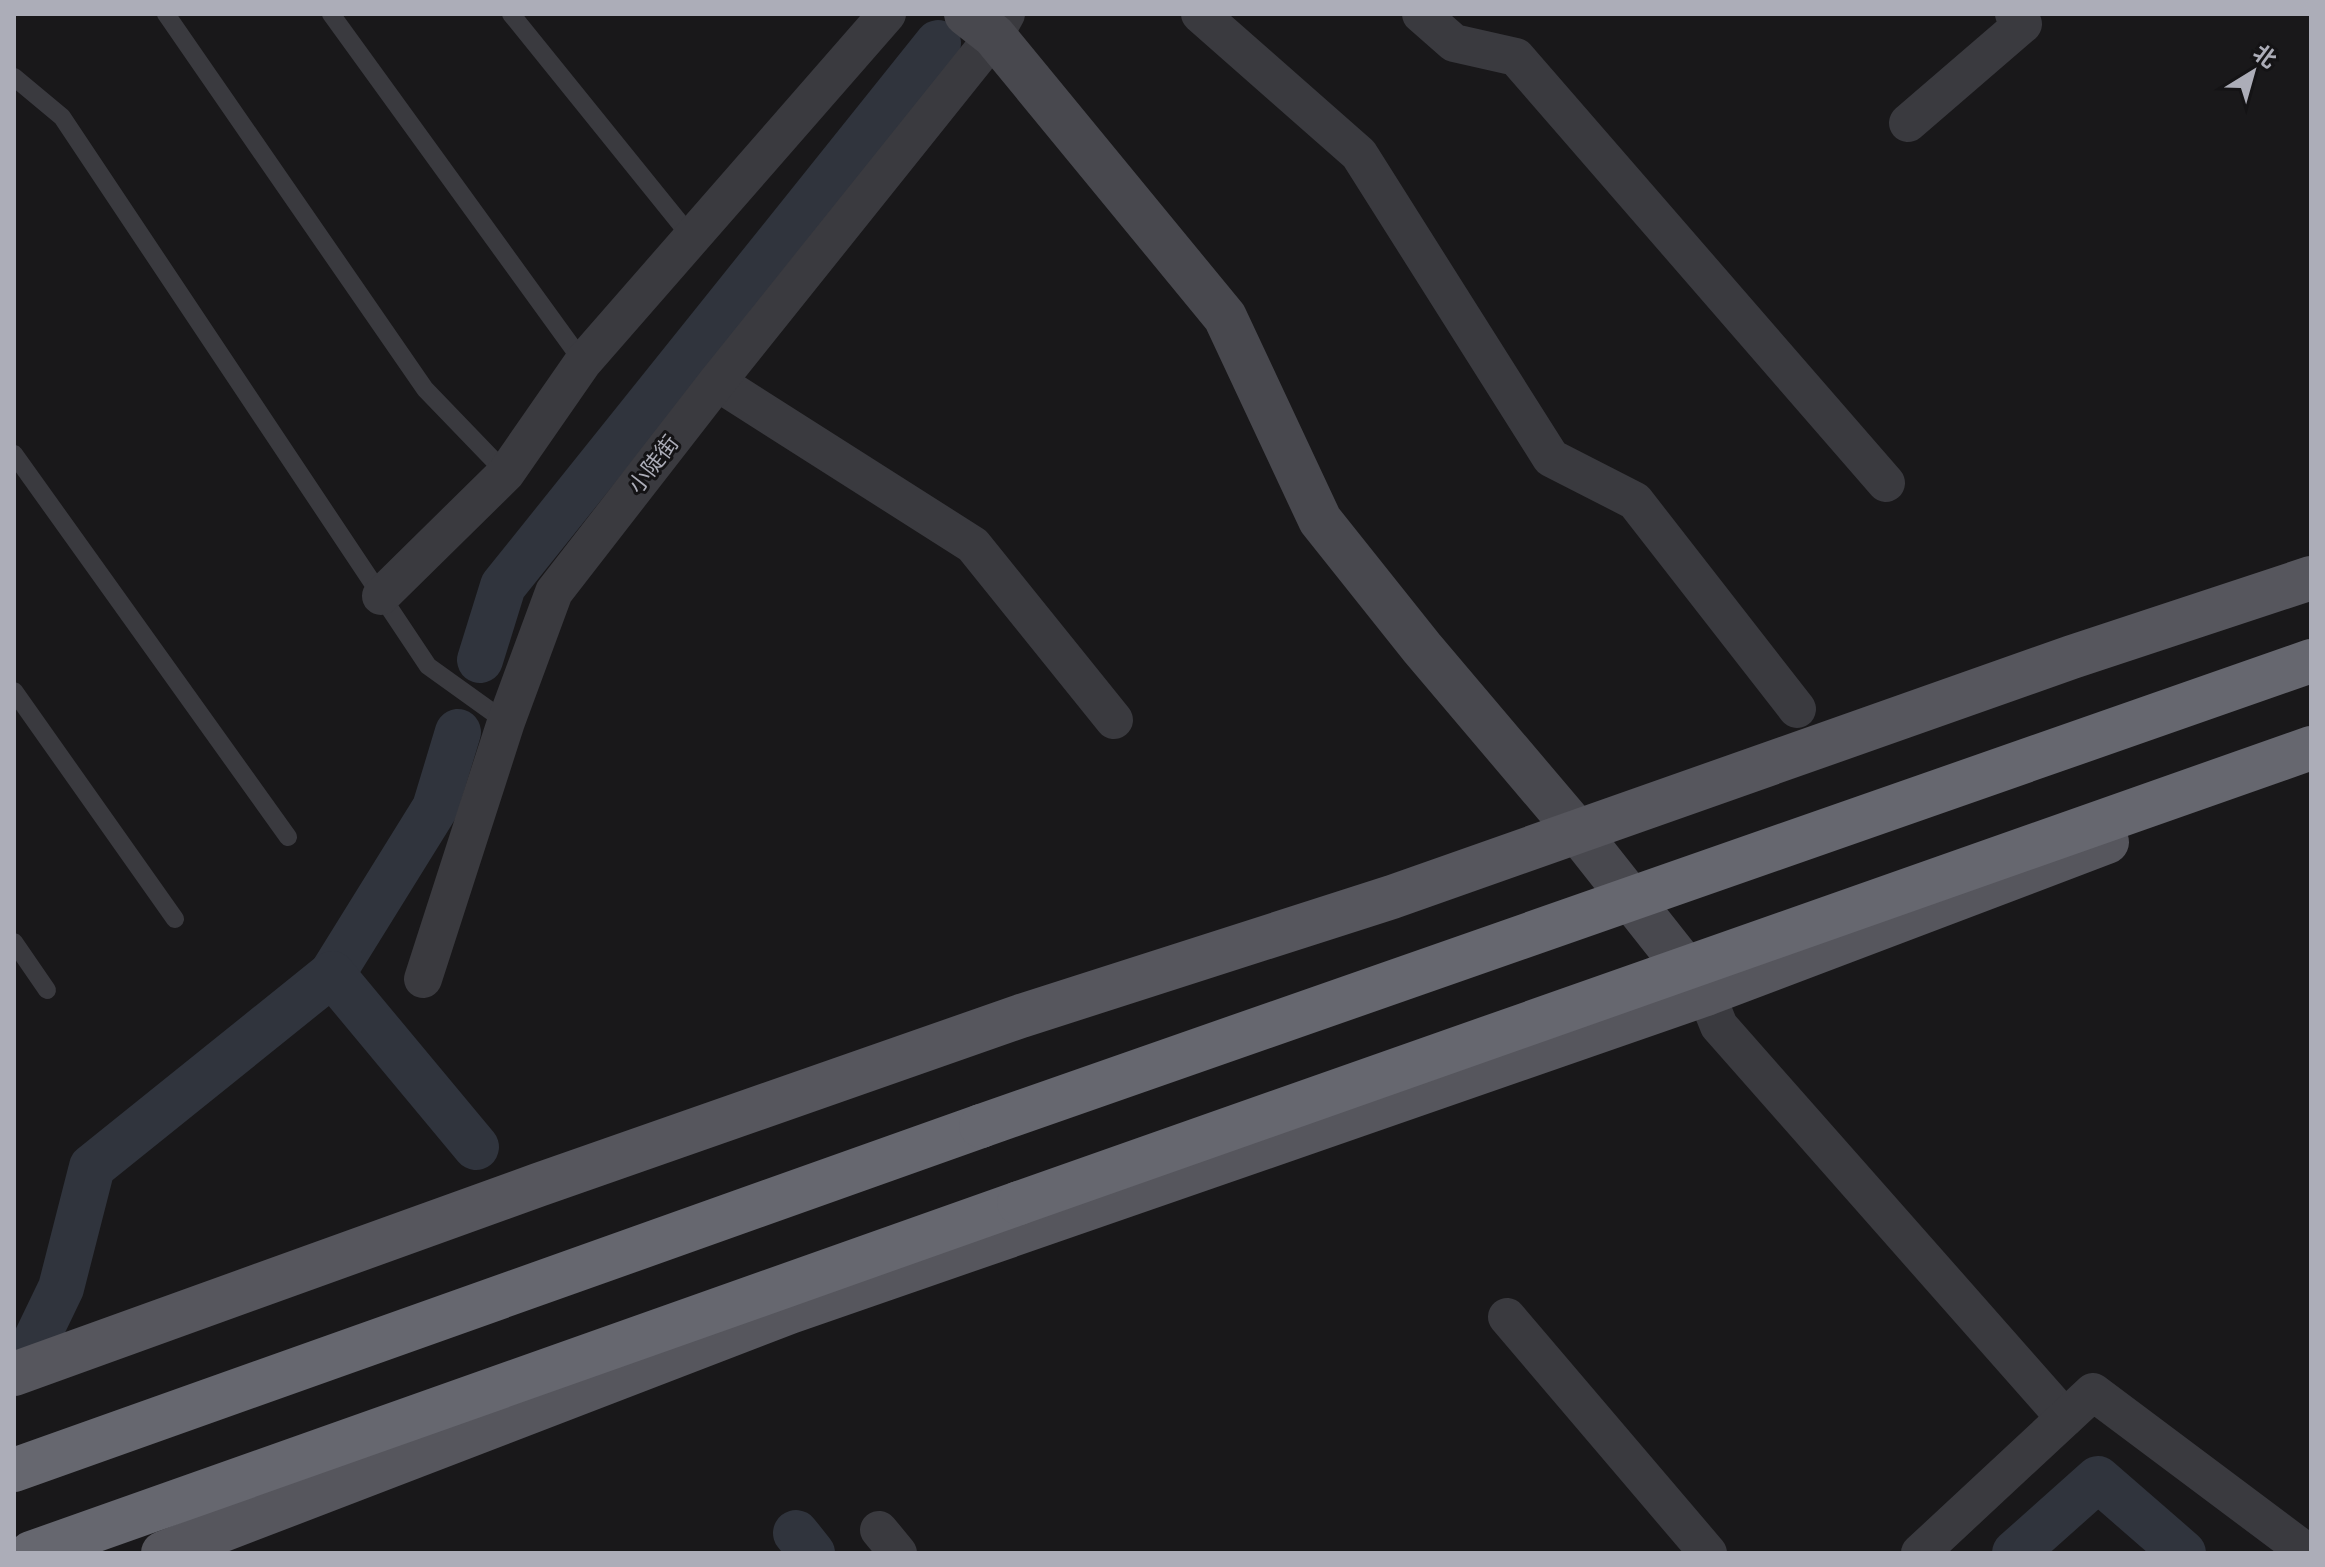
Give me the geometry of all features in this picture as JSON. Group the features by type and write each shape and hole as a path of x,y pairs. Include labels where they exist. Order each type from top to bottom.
{"highway":[{"path":"2255,681 2311,650"},
{"path":"14,1470 981,1126 2311,661"},
{"path":"31,1553 2311,748"}],"main road":[{"path":"14,1374 1006,1021 1392,897 2072,657 2311,578"},
{"path":"163,1553 790,1312 1706,994 2311,764"}],"street":[{"path":"381,596 506,473 583,362 887,14"},
{"path":"1200,14 1359,154 1551,458 1635,501 1797,709"},
{"path":"1421,14 1454,43 1516,57 1886,483"},
{"path":"1908,123 2023,24 2014,14"},
{"path":"989,21 1225,317 1320,520 1422,648 1578,832 1706,994 1719,1026 2065,1418"},
{"name":"小陡街","path":"423,979 506,722 554,592 717,382 989,21"},
{"path":"717,382 973,545 1114,720"},
{"path":"1507,1317 1708,1553"},
{"path":"1920,1553 2093,1392 2308,1553"}],"lane":[{"path":"166,14 425,389 506,473"},
{"path":"331,14 583,362"},
{"path":"511,14 692,238"},
{"path":"14,77 62,117 428,666 506,722"},
{"path":"14,454 288,837"},
{"path":"14,691 175,919"},
{"path":"14,942 47,990"}],"waterway":[{"path":"480,660 503,586 938,43"},
{"path":"332,974 435,808 458,732"},
{"path":"35,1342 61,1288 92,1167 332,974 476,1147"},
{"path":"2015,1553 2098,1479 2183,1553"},
{"path":"796,1533 812,1553"}]}
